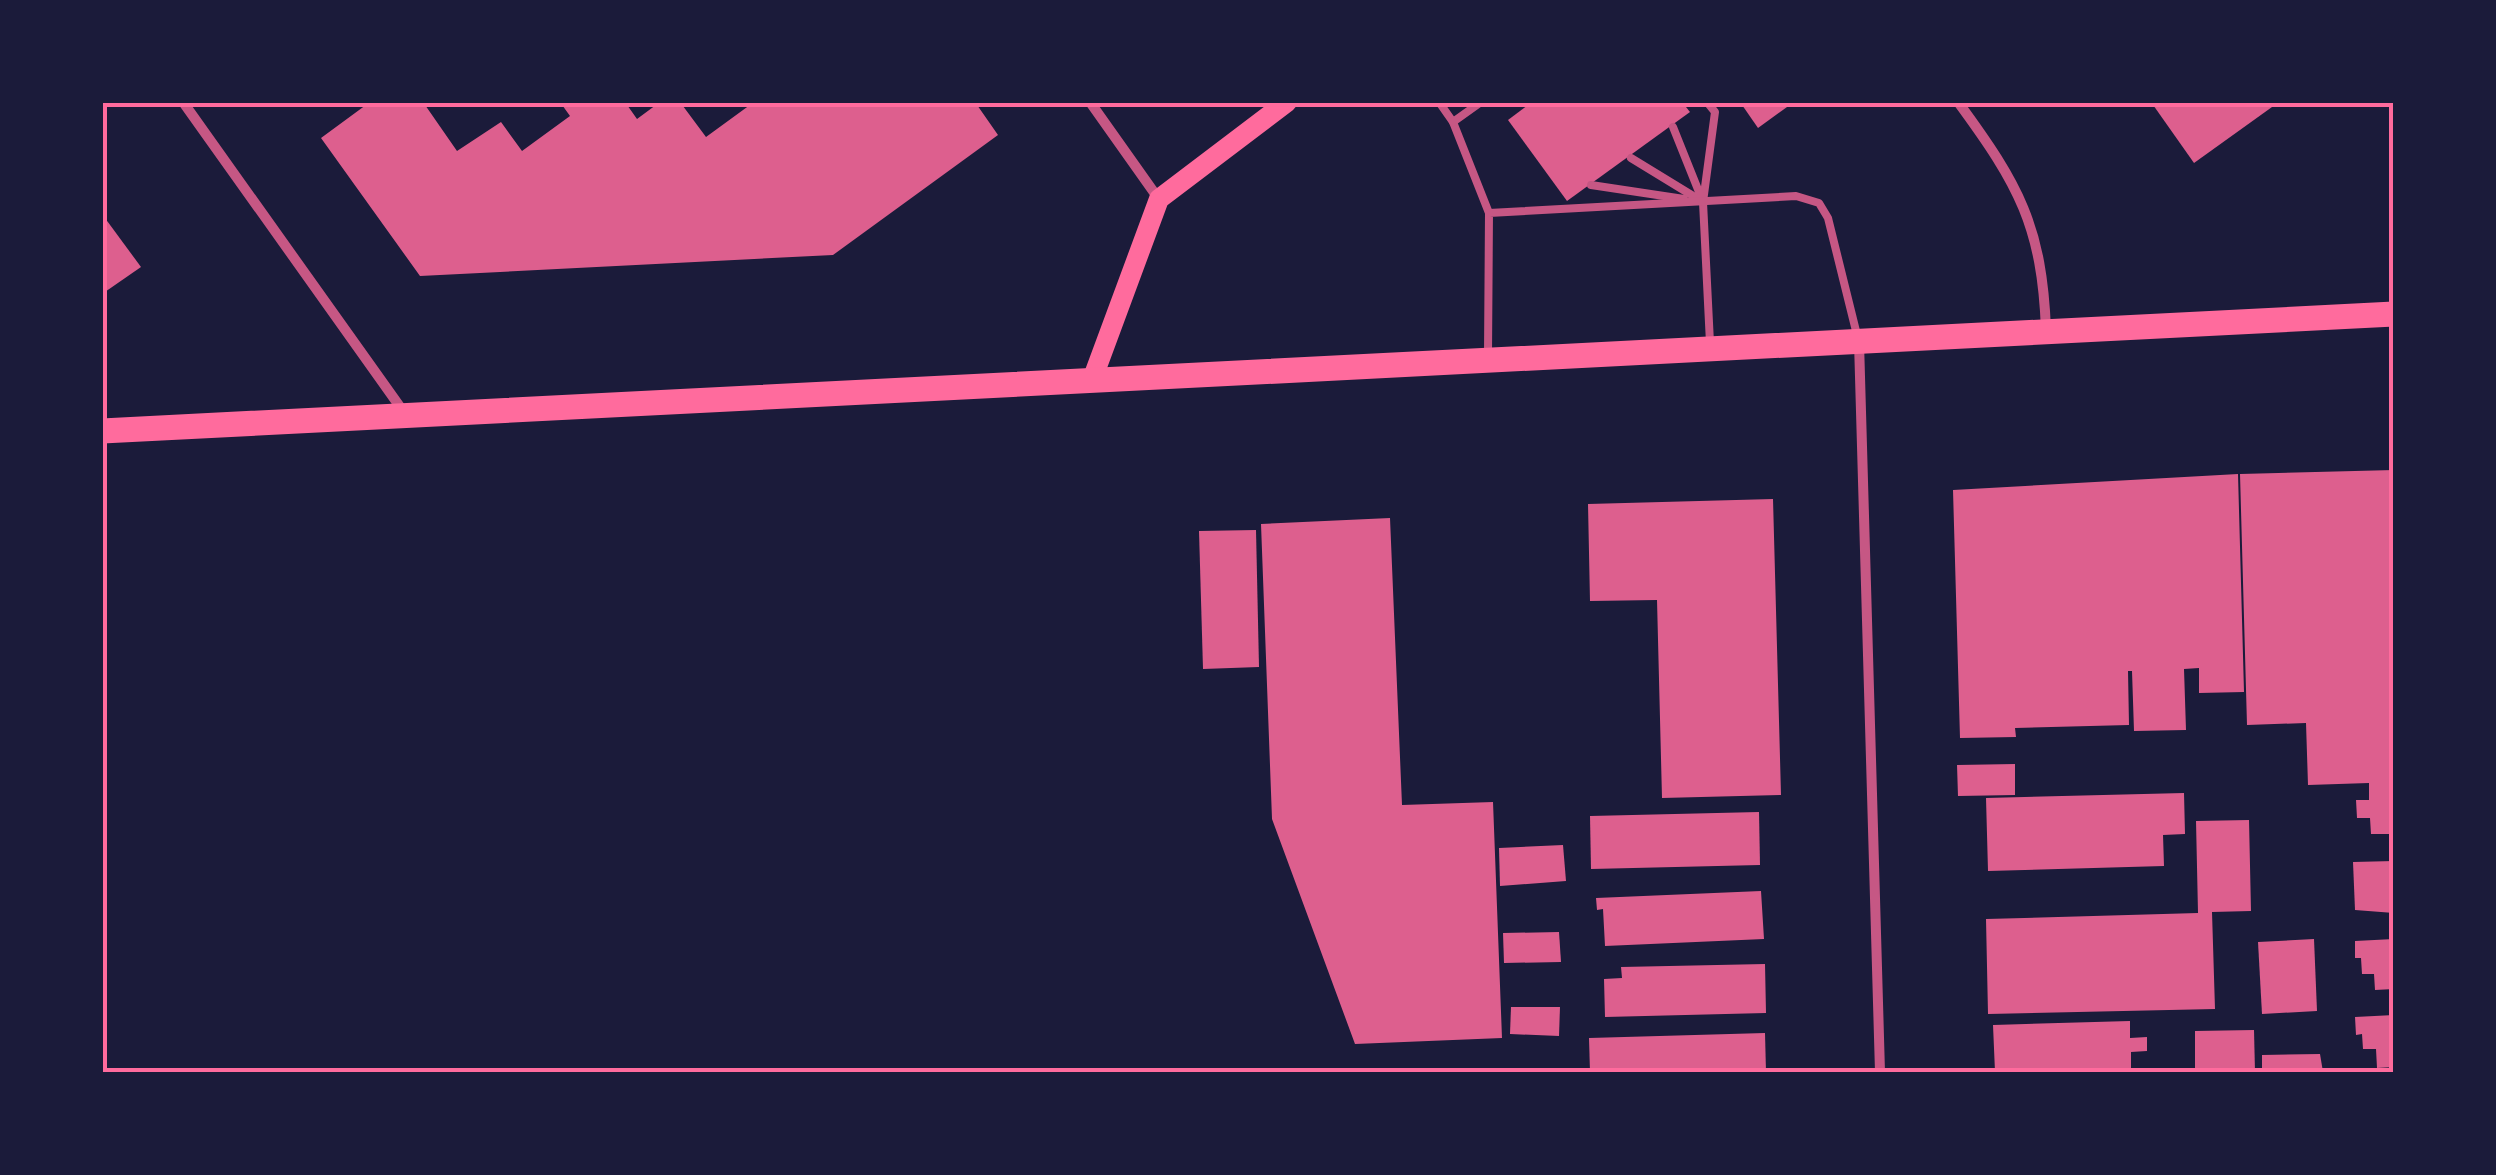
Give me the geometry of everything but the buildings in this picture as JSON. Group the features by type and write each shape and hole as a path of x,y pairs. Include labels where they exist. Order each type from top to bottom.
{"main road":[{"path":"1092,380 1159,199 1287,102"},
{"path":"102,432 2394,314"}],"street":[{"path":"183,102 406,416"},
{"path":"1090,102 1159,199"},
{"path":"1958,102 1994,151 2030,223 2042,266 2046,331"},
{"path":"1859,341 1880,1072"}],"lane":[{"path":"1439,102 1452,122 1489,213 1488,360"},
{"path":"1452,122 1481,102"},
{"path":"1708,102 1715,112 1703,202 1710,348"},
{"path":"1673,127 1703,202"},
{"path":"1630,158 1703,202"},
{"path":"1591,184 1703,202"},
{"path":"1489,213 1796,196 1819,203 1828,218 1859,341"}]}
